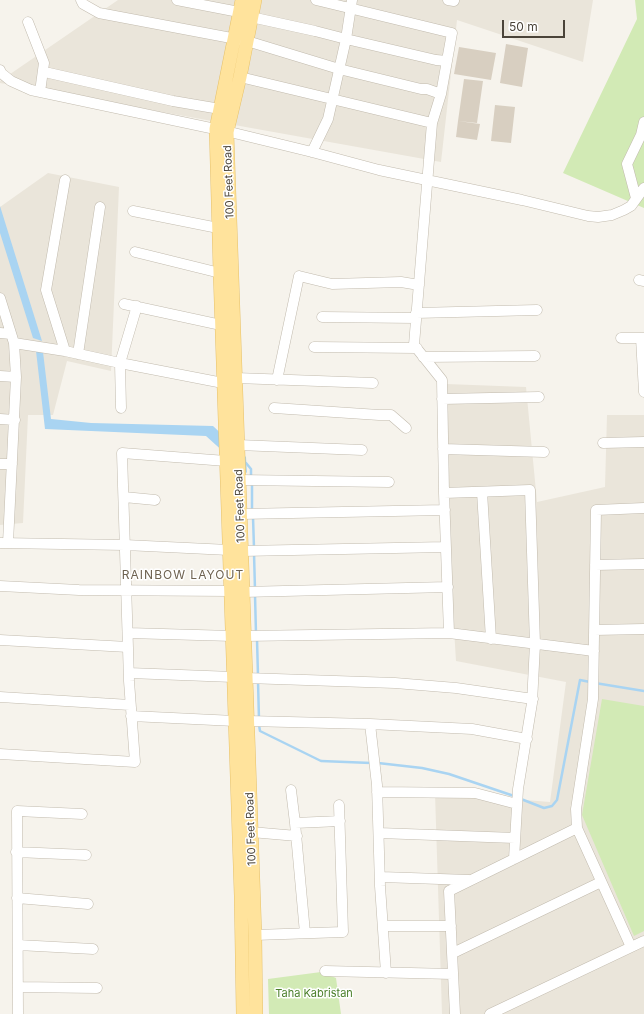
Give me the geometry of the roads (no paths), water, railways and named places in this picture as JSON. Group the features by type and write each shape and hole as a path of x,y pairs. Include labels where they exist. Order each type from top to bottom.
{"main road":[{"name":"100 Feet Road","path":"243,1014 241,721 233,480 238,444 223,383 218,228 222,130 240,76 240,40 244,10 254,0"},
{"name":"100 Feet Road","path":"236,551 240,514 233,480 226,461 236,378 220,109 240,40"},
{"name":"100 Feet Road","path":"241,721 251,832 256,1014"}],"street":[{"path":"82,0 83,4 99,13 240,40 339,69 421,90 426,89 441,94"},
{"path":"177,0 244,10 346,39 436,60 447,61"},
{"path":"316,0 352,4 452,33 441,94 432,123 414,345 442,380 449,633"},
{"path":"448,0 454,0"},
{"path":"312,152 326,124 333,100 352,4"},
{"path":"28,22 44,63 40,92"},
{"path":"0,70 1,73 11,81 30,90 222,130 379,170 522,200 588,216 598,217 612,215 624,210 631,206 644,188"},
{"path":"49,73 173,101 220,109"},
{"path":"240,76 432,123"},
{"path":"636,198 627,164 641,135 644,122"},
{"path":"65,180 46,290 65,351"},
{"path":"78,354 100,207"},
{"path":"133,211 218,228"},
{"path":"135,252 220,273"},
{"path":"277,380 299,276 332,284 402,282 419,285"},
{"path":"0,298 13,338 16,377 12,464 5,504 4,543 125,545 236,551 446,547"},
{"path":"124,304 221,325"},
{"path":"121,408 120,363 137,306"},
{"path":"322,317 416,316 536,310"},
{"path":"0,334 38,347 65,351 223,383"},
{"path":"621,338 643,338 644,392"},
{"path":"314,348 417,348"},
{"path":"424,357 535,356"},
{"path":"0,376 16,377"},
{"path":"236,378 372,383"},
{"path":"442,398 538,397"},
{"path":"274,408 380,415 391,414 406,428"},
{"path":"0,419 15,420"},
{"path":"603,443 644,442"},
{"path":"238,444 362,450"},
{"path":"443,449 544,452"},
{"path":"0,754 135,762 130,705 122,453 226,461"},
{"path":"0,464 12,464"},
{"path":"233,480 389,482"},
{"path":"444,493 530,490 535,644 533,700 518,789 514,859"},
{"path":"482,492 491,638"},
{"path":"124,497 155,500"},
{"path":"631,947 577,828 576,809 593,699 596,510 644,508"},
{"path":"240,514 445,510"},
{"path":"595,565 644,564"},
{"path":"0,586 79,590 237,592 448,588"},
{"path":"594,630 644,629"},
{"path":"128,633 238,636 449,633 594,651"},
{"path":"0,640 128,647"},
{"path":"129,673 395,683 456,688 533,700"},
{"path":"0,697 130,705"},
{"path":"131,716 472,729 527,739"},
{"path":"370,724 377,792 386,972"},
{"path":"291,790 306,933"},
{"path":"377,792 475,794 517,804"},
{"path":"255,935 343,932 339,805"},
{"path":"18,1014 16,812 18,810 82,814"},
{"path":"295,823 340,821"},
{"path":"455,1014 449,891 577,828"},
{"path":"251,832 296,836"},
{"path":"379,833 515,838"},
{"path":"16,852 86,855"},
{"path":"381,877 471,880"},
{"path":"453,953 601,882"},
{"path":"17,898 88,904"},
{"path":"383,926 451,926"},
{"path":"490,1014 644,941"},
{"path":"18,944 93,949"},
{"path":"325,971 454,974"},
{"path":"18,987 97,988"}],"water":[{"path":"0,206 42,341 33,338 0,233"},
{"path":"36,351 43,352 51,419 91,423 213,426 246,457 247,473 206,436 45,429"}],"waterway":[{"path":"246,463 251,469 251,478"},
{"path":"252,483 252,512"},
{"path":"253,517 254,548"},
{"path":"254,553 255,590"},
{"path":"255,595 256,634"},
{"path":"257,639 258,676"},
{"path":"521,799 544,808 552,806 557,800 580,680 590,682"},
{"path":"258,681 259,720"},
{"path":"595,683 644,691"},
{"path":"259,725 260,731 321,761 371,763"},
{"path":"378,763 422,768 449,774 514,796"}],"district":[{"name":"RAINBOW LAYOUT","path":"183,575"}],"park label":[{"name":"Taha Kabristan","path":"314,994"}]}
